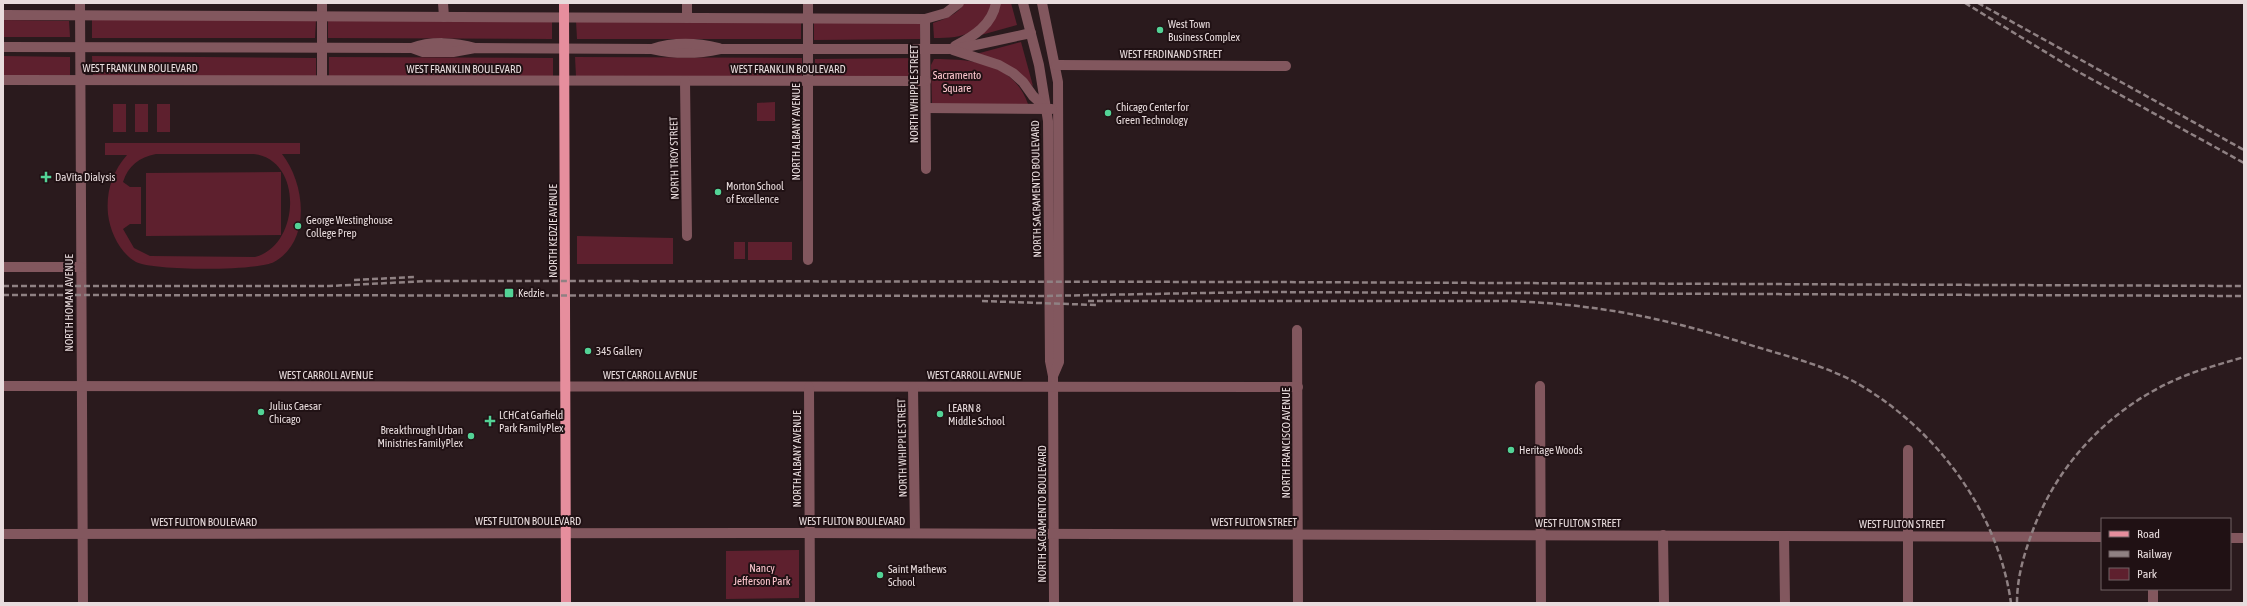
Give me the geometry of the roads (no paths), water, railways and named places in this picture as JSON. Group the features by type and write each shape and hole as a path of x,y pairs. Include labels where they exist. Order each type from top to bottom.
{"main road":[{"name":"NORTH KEDZIE AVENUE","path":"564,3 566,603"}],"street":[{"name":"NORTH HOMAN AVENUE","path":"80,3 83,603"},
{"path":"322,3 322,80"},
{"path":"443,3 444,17"},
{"path":"687,3 687,18"},
{"name":"NORTH ALBANY AVENUE","path":"808,3 808,260"},
{"path":"3,14 925,19 946,13 959,3"},
{"path":"950,49 984,27 993,15 996,3"},
{"name":"NORTH SACRAMENTO BOULEVARD","path":"1023,3 1039,65 1047,109 1049,150 1050,361 1053,382 1054,603"},
{"name":"NORTH SACRAMENTO BOULEVARD","path":"1042,3 1056,65 1058,109 1059,362 1053,382"},
{"name":"NORTH WHIPPLE STREET","path":"925,19 926,169"},
{"name":"WEST FRANKLIN BOULEVARD","path":"3,47 412,48 422,44 462,44 474,48 652,48 665,44 705,44 720,49 950,49 1031,33"},
{"path":"950,49 999,66 1013,73 1023,82 1032,96 1047,109"},
{"name":"WEST FERDINAND STREET","path":"1056,65 1286,66"},
{"name":"WEST FRANKLIN BOULEVARD","path":"3,80 926,81"},
{"name":"NORTH TROY STREET","path":"685,81 687,236"},
{"path":"926,108 1058,109"},
{"path":"3,267 81,267"},
{"name":"NORTH FRANCISCO AVENUE","path":"1298,330 1298,603"},
{"name":"WEST CARROLL AVENUE","path":"3,386 913,387 1053,382 1298,387"},
{"path":"1540,386 1542,603"},
{"name":"NORTH ALBANY AVENUE","path":"809,387 810,603"},
{"name":"NORTH WHIPPLE STREET","path":"913,387 915,533"},
{"path":"1908,450 1908,603"},
{"name":"WEST FULTON BOULEVARD","path":"3,534 1054,534"},
{"name":"WEST FULTON STREET","path":"1054,534 1541,534 2101,537"},
{"path":"1663,535 1664,603"},
{"path":"1784,536 1784,603"},
{"path":"2231,538 2244,538"},
{"path":"2153,590 2153,603"}],"railway":[{"path":"1965,3 2075,70 2244,163"},
{"path":"1978,3 2244,150"},
{"path":"354,280 414,277"},
{"path":"3,286 329,286 428,281 1260,282 2244,286"},
{"path":"3,295 1041,296 1258,292 2244,296"},
{"path":"982,301 1096,305"},
{"path":"1088,301 1509,301 1570,305 1626,313 1683,325 1798,359 1853,381 1883,400 1910,422 1935,446 1958,474 1977,504 1992,535 2004,569 2011,603"},
{"path":"2017,603 2018,584 2024,557 2033,530 2057,482 2089,441 2129,406 2151,392 2192,373 2244,357"}],"place":[{"name":"West Town Business Complex","path":"1160,30"},
{"name":"Chicago Center for Green Technology","path":"1108,113"},
{"name":"DaVita Dialysis","path":"46,177"},
{"name":"Morton School of Excellence","path":"718,192"},
{"name":"George Westinghouse College Prep","path":"298,226"},
{"name":"Kedzie","path":"509,293"},
{"name":"345 Gallery","path":"588,351"},
{"name":"Julius Caesar Chicago","path":"261,412"},
{"name":"LEARN 8 Middle School","path":"940,414"},
{"name":"LCHC at Garfield Park FamilyPlex","path":"490,421"},
{"name":"Breakthrough Urban Ministries FamilyPlex","path":"471,436"},
{"name":"Heritage Woods","path":"1511,450"},
{"name":"Saint Mathews School","path":"880,575"}],"park label":[{"name":"Sacramento Square","path":"957,81"},
{"name":"Nancy Jefferson Park","path":"762,574"}]}
